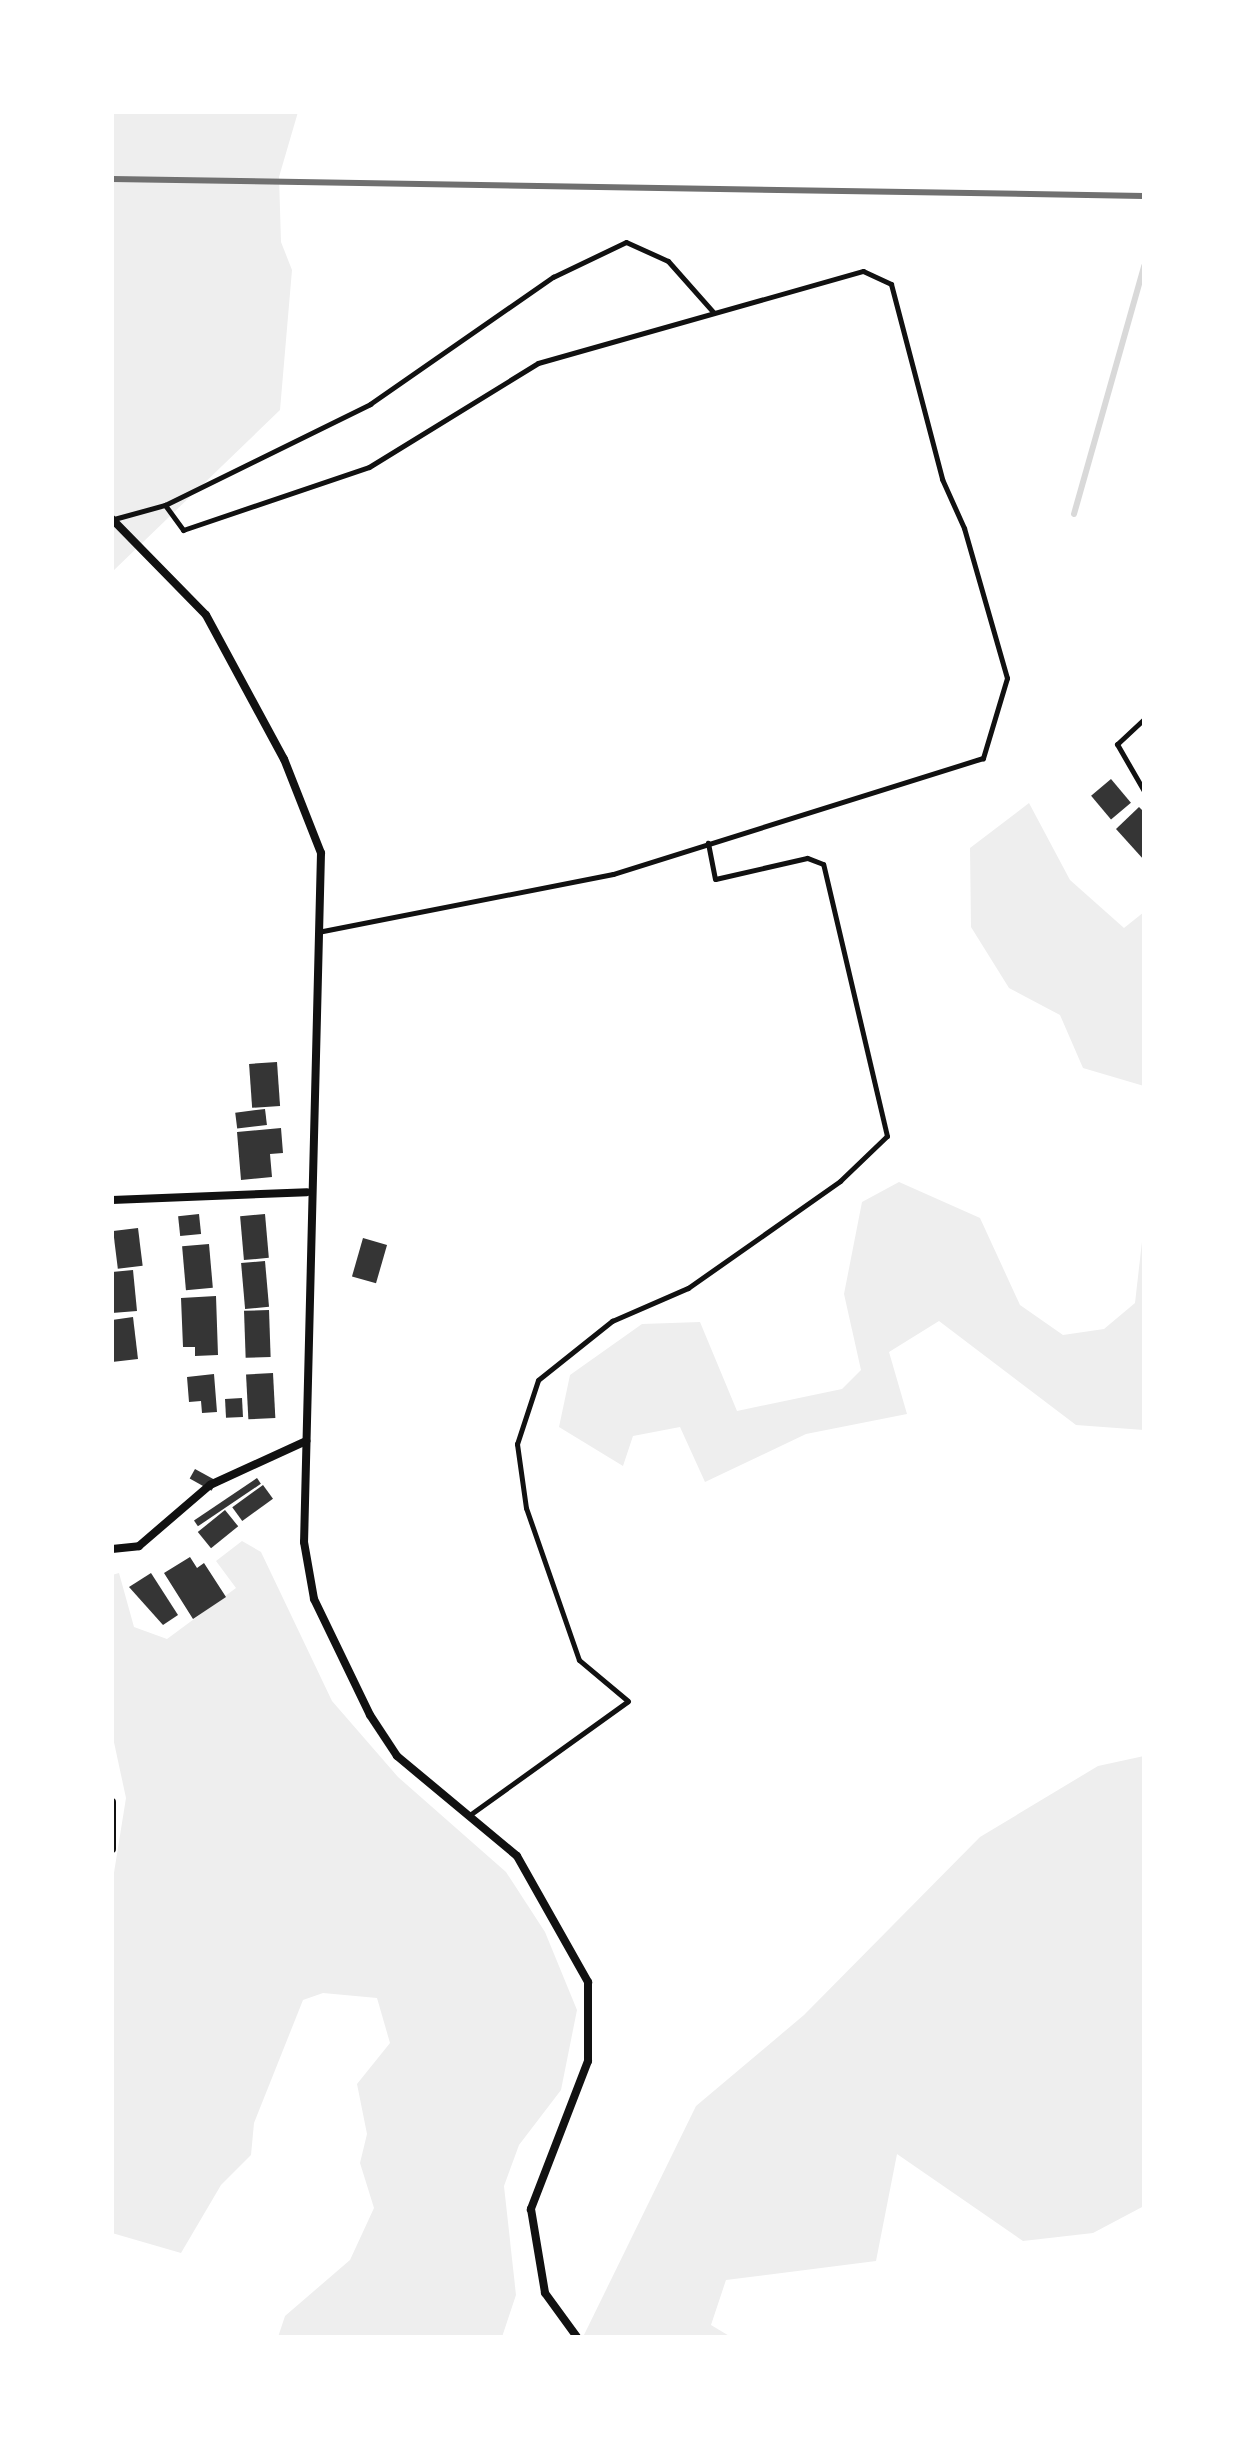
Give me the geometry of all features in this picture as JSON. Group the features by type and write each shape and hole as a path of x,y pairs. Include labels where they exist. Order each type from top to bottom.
{"street":[{"path":"112,519 206,615 255,701 321,853 322,931 307,1192 304,1542 314,1599 397,1756 471,1814 517,1856 588,1982 588,2061 531,2209 545,2293 577,2337"},
{"path":"112,1200 307,1192"},
{"path":"112,1549 139,1546 210,1485 306,1441"},
{"path":"112,1802 112,1849"}],"lane":[{"path":"112,519 165,505 370,404 553,277 626,242 668,261 714,313"},
{"path":"165,505 183,530 369,467 538,363 863,271 891,284 942,479 964,528 1007,678 983,758 708,843 500,901 322,931"},
{"path":"1144,719 1117,744 1144,791"},
{"path":"471,1814 628,1701 579,1660 526,1508 517,1444 538,1380 612,1321 688,1288 840,1181 887,1136 823,864 807,858 715,879 708,843"}],"shaded area":[{"path":"112,112 298,112 279,177 281,242 292,270 280,410 112,572"},
{"path":"1029,803 1070,880 1124,928 1144,912 1144,1086 1083,1068 1060,1015 1009,988 971,927 970,848"},
{"path":"899,1182 980,1218 1020,1305 1063,1335 1104,1329 1135,1303 1144,1224 1144,1430 1076,1425 939,1321 889,1352 907,1414 806,1434 705,1482 680,1427 633,1436 623,1466 559,1427 570,1375 642,1324 700,1322 737,1411 842,1389 861,1370 844,1294 862,1202"},
{"path":"242,1541 261,1552 332,1701 398,1777 506,1872 545,1932 577,2010 561,2090 519,2145 504,2186 516,2295 502,2337 278,2337 285,2316 350,2260 374,2208 360,2163 367,2134 357,2084 390,2043 377,1998 323,1993 303,2000 254,2123 251,2155 221,2185 181,2253 112,2233 112,1885 126,1798 112,1733 112,1575 119,1573 134,1627 167,1639 236,1588 216,1561"},
{"path":"1144,1756 1144,2206 1093,2233 1023,2241 897,2154 876,2261 726,2280 711,2325 731,2337 583,2337 696,2106 804,2015 980,1837 1098,1766"}],"building":[{"path":"1111,779 1131,803 1111,819 1091,796"},
{"path":"1139,807 1144,812 1144,860 1116,829"},
{"path":"277,1062 280,1106 252,1108 249,1064"},
{"path":"265,1109 267,1125 237,1129 235,1113"},
{"path":"281,1128 283,1153 270,1154 272,1177 241,1180 237,1132"},
{"path":"199,1214 201,1234 180,1236 178,1216"},
{"path":"265,1214 269,1258 244,1260 240,1216"},
{"path":"138,1228 143,1266 118,1269 113,1231"},
{"path":"363,1238 387,1245 376,1283 352,1276"},
{"path":"209,1244 213,1288 186,1290 182,1246"},
{"path":"265,1261 269,1307 245,1309 241,1263"},
{"path":"133,1270 137,1311 112,1313 112,1272"},
{"path":"216,1296 218,1355 195,1356 195,1347 183,1347 181,1298"},
{"path":"269,1310 271,1357 246,1358 244,1311"},
{"path":"133,1317 138,1359 112,1362 112,1320"},
{"path":"273,1373 275,1418 248,1419 246,1374"},
{"path":"214,1374 217,1412 202,1413 201,1401 189,1402 187,1377"},
{"path":"242,1398 243,1417 226,1418 225,1399"},
{"path":"195,1469 217,1481 212,1491 190,1479"},
{"path":"257,1478 261,1484 198,1526 194,1520"},
{"path":"263,1485 273,1499 242,1521 232,1507"},
{"path":"225,1510 238,1526 211,1548 198,1532"},
{"path":"190,1557 197,1568 204,1563 226,1597 193,1619 164,1573"},
{"path":"151,1573 178,1615 163,1625 129,1587"}],"waterway":[{"path":"1074,514 1144,266"}],"railway":[{"path":"112,179 1144,196"}]}
